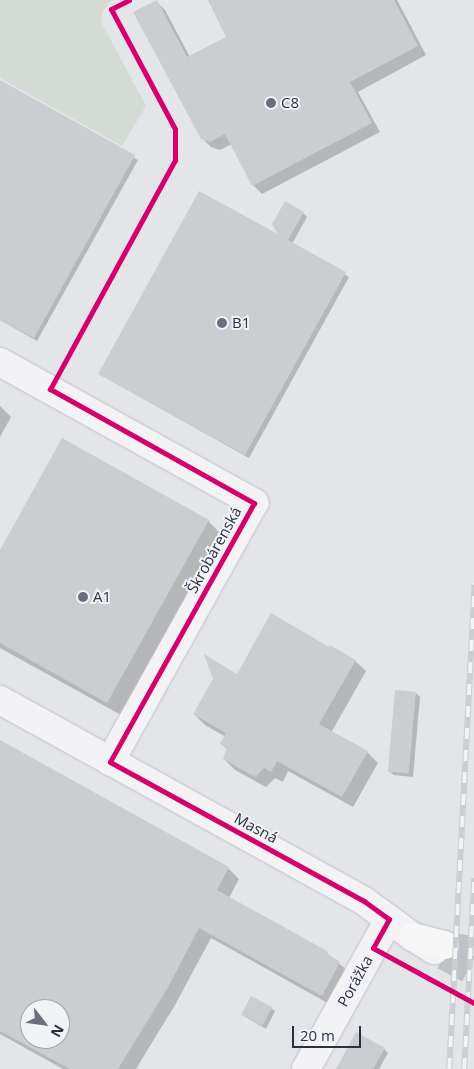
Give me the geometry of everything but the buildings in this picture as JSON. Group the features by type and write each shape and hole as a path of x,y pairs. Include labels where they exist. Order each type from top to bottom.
{"main road":[{"path":"413,938 444,950"}],"street":[{"name":"Škrobárenská","path":"0,362 254,503 110,762"},
{"name":"Masná","path":"0,700 364,901 413,938"},
{"name":"Porážka","path":"306,1069 389,919"}],"shaded area":[{"path":"0,0 111,0 102,13 101,22 146,106 122,146 0,78"}],"tunnel":[{"path":"445,945 474,951"},
{"path":"444,956 474,972"}],"railway":[{"path":"449,1069 474,584"},
{"path":"464,1069 474,878"}],"cycle path":[{"path":"129,0 111,9 175,129 175,160 50,389 254,503 110,762 364,901 389,919 373,948 474,1003"}],"place":[{"name":"C8","path":"271,103"},
{"name":"B1","path":"222,323"},
{"name":"A1","path":"83,597"}]}
